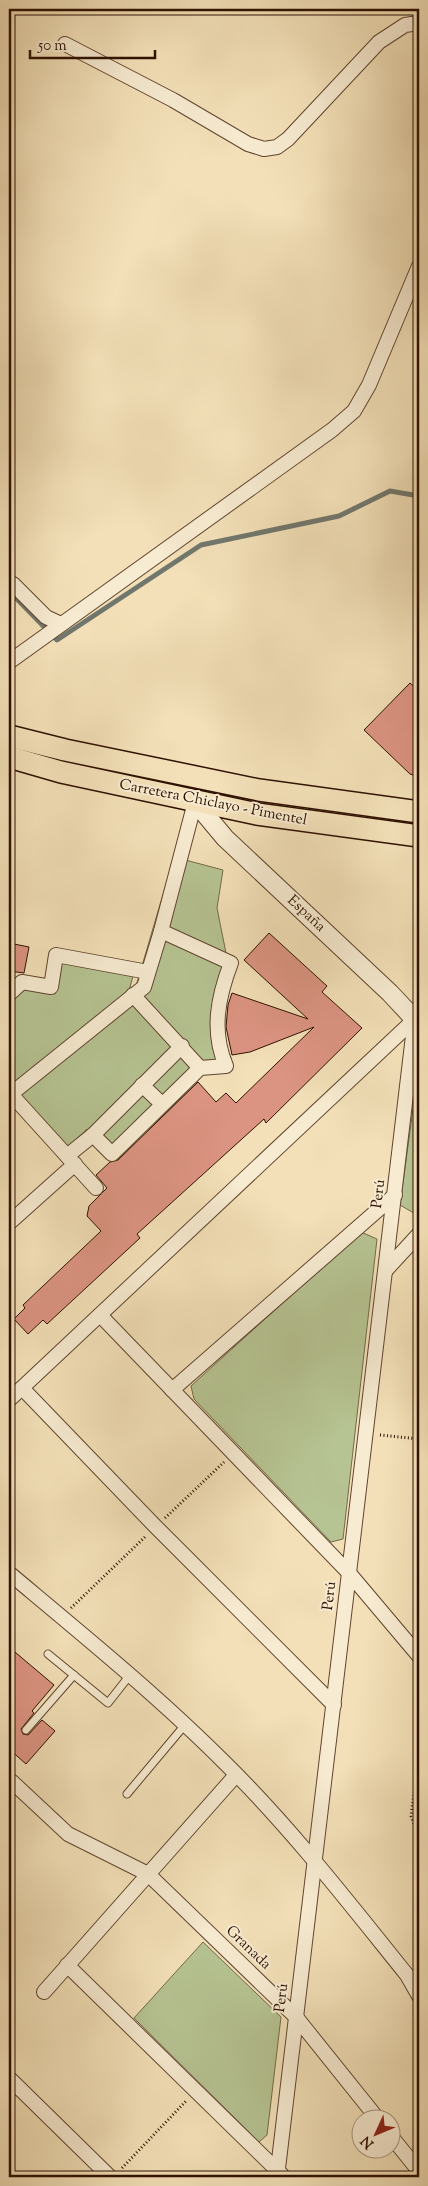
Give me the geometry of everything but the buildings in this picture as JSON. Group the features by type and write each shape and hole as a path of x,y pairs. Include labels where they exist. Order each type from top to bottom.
{"main road":[{"name":"Carretera Chiclayo - Pimentel","path":"9,736 65,750 259,790 419,812"},
{"name":"Carretera Chiclayo - Pimentel","path":"9,757 61,772 257,814 419,836"}],"street":[{"path":"65,44 173,100 248,144 264,149 277,147 288,139 379,42 405,25 419,23"},
{"path":"9,662 332,430 354,411 369,384 419,266"},
{"path":"9,583 13,584 46,617 59,626"},
{"path":"96,1188 10,1093 144,987 161,931 195,802"},
{"name":"España","path":"195,802 225,838 390,993 417,1021"},
{"path":"93,1135 112,1154 200,1068 226,1066 217,1035 217,1018 222,986 231,963 161,931"},
{"path":"9,994 22,982 51,987 56,955 148,972"},
{"path":"133,995 182,1046 200,1068"},
{"path":"9,1400 417,1021"},
{"name":"Perú","path":"279,2175 296,2016 417,1021"},
{"path":"9,1223 182,1046"},
{"path":"142,1085 162,1104"},
{"path":"172,1390 395,1195"},
{"path":"386,1270 419,1234"},
{"path":"100,1315 349,1573 419,1656"},
{"path":"22,1388 156,1527 334,1706"},
{"path":"9,1573 130,1675 236,1775 315,1861 407,1975 419,1996"},
{"path":"44,1992 236,1775"},
{"name":"Granada","path":"9,1779 68,1834 148,1874 296,2016 369,2108"},
{"path":"68,1965 279,2175"},
{"path":"10,2079 115,2174"},
{"path":"400,2147 415,2166"}],"lane":[{"path":"48,1654 108,1703 130,1675"},
{"path":"26,1730 74,1675"},
{"path":"126,1794 184,1726"}],"path":[{"path":"366,1434 419,1439"},
{"path":"61,1616 234,1453"},
{"path":"419,1757 411,1816 419,1837"},
{"path":"115,2174 195,2091"}],"green space":[{"path":"174,857 223,870 217,908 227,958 214,1005 211,1033 218,1063 210,1070 134,993"},
{"path":"61,960 134,972 128,995 203,1075 119,1162 87,1129 67,1148 9,1083 9,987 55,994"},
{"path":"419,1064 419,1213 412,1212 400,1205"},
{"path":"361,1232 377,1239 343,1539 331,1542 194,1399 191,1386"},
{"path":"203,1942 281,2017 267,2135 259,2142 134,2018"}],"waterway":[{"path":"9,595 16,598 57,640 201,545 339,516 390,491 419,496"}]}
